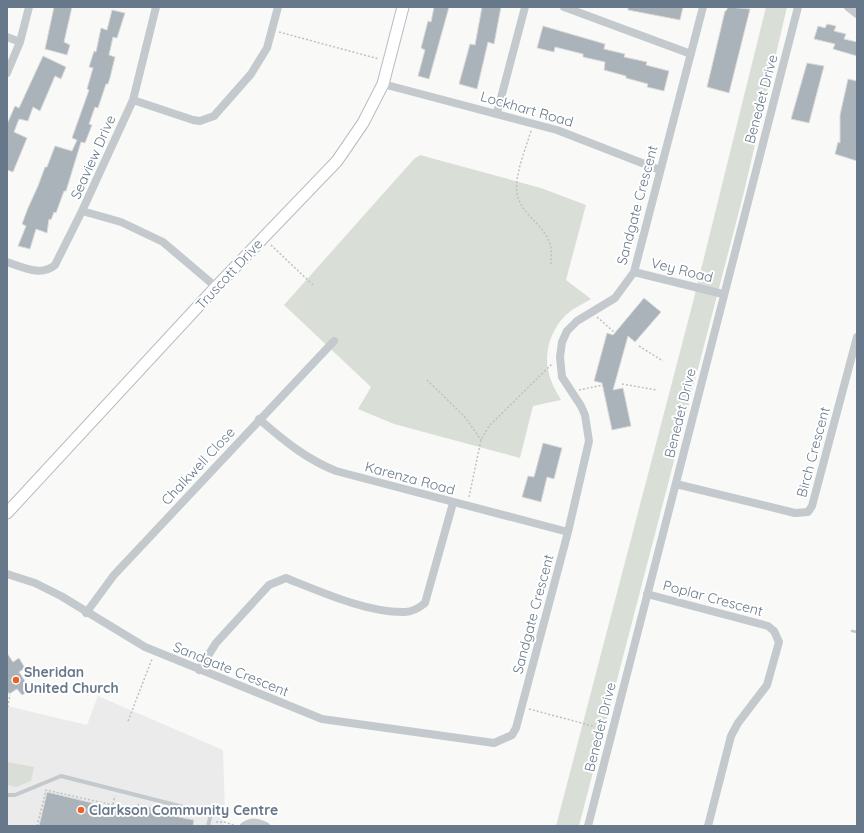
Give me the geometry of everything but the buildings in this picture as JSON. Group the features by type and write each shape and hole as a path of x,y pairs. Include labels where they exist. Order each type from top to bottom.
{"street":[{"path":"7,73 20,42 29,7"},
{"name":"Seaview Drive","path":"7,262 33,270 49,270 55,265 82,211 133,100 156,7"},
{"path":"133,100 200,122 208,120 214,116 251,74 267,48 278,7"},
{"name":"Truscott Drive","path":"7,513 216,288 337,161 363,123 384,84 403,7"},
{"path":"497,113 525,7"},
{"path":"564,7 691,54"},
{"name":"Sandgate Crescent","path":"7,574 34,583 125,637 155,652 322,719 494,743 512,735 522,708 568,532 589,441 585,415 578,399 562,377 560,357 562,342 566,331 577,321 615,298 634,272 703,7"},
{"name":"Benedet Drive","path":"588,826 723,294 798,7"},
{"path":"848,7 857,14"},
{"path":"7,38 20,42"},
{"name":"Lockhart Road","path":"384,84 557,130 660,170"},
{"path":"82,211 121,222 163,242 216,288"},
{"name":"Vey Road","path":"634,272 723,294"},
{"name":"Birch Crescent","path":"676,484 795,513 808,512 812,506 857,337"},
{"name":"Chalkwell Close","path":"86,613 114,575 259,419 334,341"},
{"name":"Karenza Road","path":"259,419 290,446 319,464 336,471 467,507 568,532"},
{"path":"199,670 216,643 269,585 276,580 286,578 367,607 406,612 417,609 424,603 453,503"},
{"name":"Poplar Crescent","path":"647,594 768,626 778,636 779,642 767,686 738,724 731,736 708,826"},
{"path":"244,826 249,823 259,823 266,826"}],"lane":[{"path":"7,795 16,795 61,776 211,814 209,824"}],"path":[{"path":"272,30 389,62"},
{"path":"533,123 516,192 524,209 546,235 550,243 551,265"},
{"path":"263,238 313,285"},
{"path":"592,313 614,332"},
{"path":"638,346 663,361"},
{"path":"467,507 481,440 489,426 560,357"},
{"path":"427,380 465,417 481,440"},
{"path":"622,384 657,390"},
{"path":"572,391 603,385"},
{"path":"128,722 155,652"},
{"path":"7,711 10,694"},
{"path":"522,708 612,731"},
{"path":"37,826 46,790 113,805"},
{"path":"112,808 115,796 119,797"},
{"path":"137,810 140,797"},
{"path":"209,824 224,822 237,826"}],"shaded area":[{"path":"766,7 787,7 744,192 579,826 556,826 693,302"},
{"path":"420,155 541,188 586,205 566,280 591,299 565,316 553,332 548,351 548,371 561,400 533,406 520,458 394,424 358,409 371,387 284,305 414,159"},
{"path":"98,696 223,750 225,815 223,826 7,826 7,706 87,725"},
{"path":"7,762 34,767 31,781 16,787 7,785"}],"waterway":[{"path":"852,631 857,632"}],"place":[{"name":"Sheridan United Church","path":"16,680"},
{"name":"Clarkson Community Centre","path":"81,810"}]}
